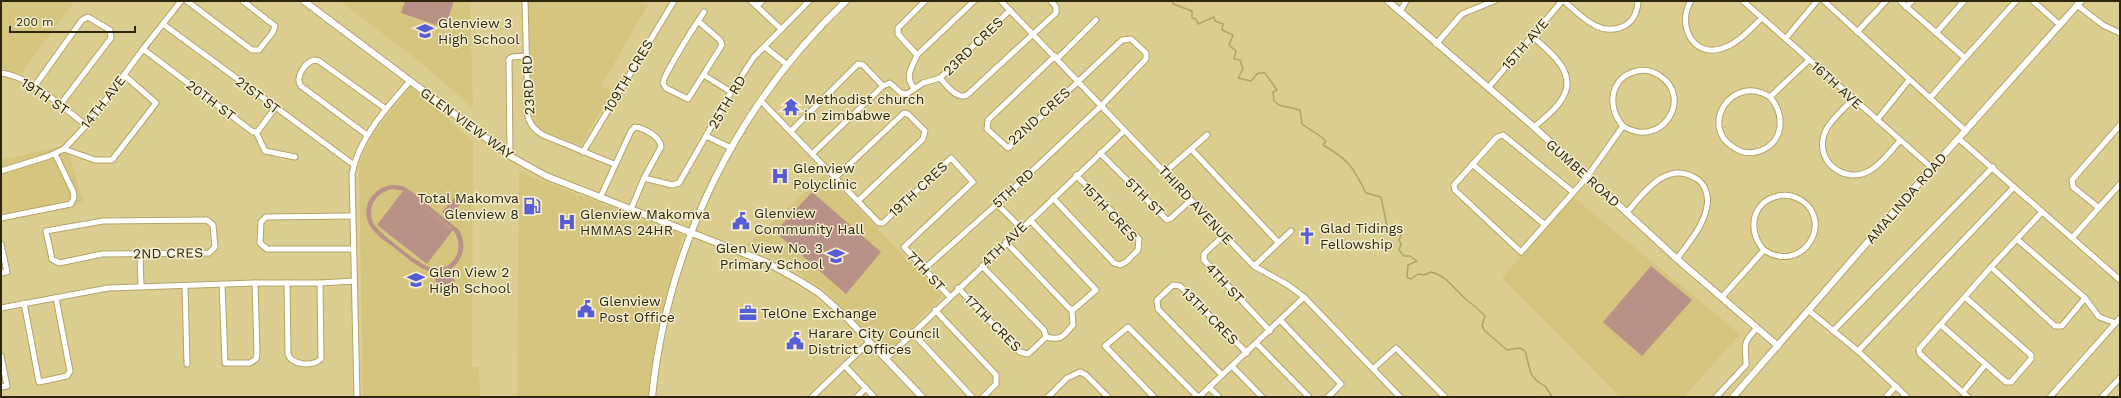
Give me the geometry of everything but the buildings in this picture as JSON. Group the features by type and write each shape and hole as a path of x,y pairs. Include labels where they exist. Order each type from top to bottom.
{"street":[{"name":"14TH AVE","path":"1,171 21,166 55,154 64,149 86,125 181,1"},
{"path":"188,1 252,50 258,50 273,32 275,26 243,1"},
{"name":"GLEN VIEW WAY","path":"304,1 510,156 546,176 766,262 800,282 835,308 922,397"},
{"name":"23RD RD","path":"525,1 528,117 533,128 544,135 614,164"},
{"name":"109TH CRES","path":"583,152 674,1"},
{"path":"751,1 781,29"},
{"path":"757,6 762,1"},
{"name":"25TH RD","path":"644,178 672,186 677,185 731,92 754,57 766,47 781,29 809,1"},
{"path":"652,397 664,316 673,281 719,168 786,64 827,19 846,1"},
{"path":"917,55 898,34 898,28 924,1"},
{"path":"914,88 909,81 908,76 917,55 974,1"},
{"name":"THIRD AVENUE","path":"1001,1 1254,266 1288,285 1304,297 1374,368 1400,397"},
{"name":"23RD CRES","path":"1010,10 940,78 957,95 964,96 1056,13 1056,7 1051,1"},
{"name":"GUMBE ROAD","path":"1388,1 1534,127 1677,259 1778,346"},
{"path":"1400,12 1406,1"},
{"path":"1436,44 1462,14 1494,1"},
{"path":"1563,1 1589,23 1596,27 1612,30 1629,23 1636,14 1638,1"},
{"name":"15TH AVE","path":"1488,88 1563,1"},
{"path":"1691,1 1684,16 1686,31 1693,42 1706,49 1720,50 1729,46 1742,37 1762,18"},
{"name":"16TH AVE","path":"1743,1 1932,168"},
{"path":"1786,38 1817,1"},
{"path":"1824,1 1966,131"},
{"path":"1857,32 1886,1"},
{"path":"1900,1 1965,58"},
{"path":"1906,7 1912,1"},
{"path":"1936,33 1964,1"},
{"path":"1930,98 2016,1"},
{"path":"2033,1 2060,25"},
{"path":"2079,3 2103,25 2120,33"},
{"name":"AMALINDA ROAD","path":"1733,397 1932,168 2079,3"},
{"path":"698,21 722,43 704,75 688,99 666,88 664,83 665,77 698,21 704,12"},
{"path":"34,87 82,20 88,17 110,30 111,38 60,105"},
{"path":"1056,57 1096,20"},
{"name":"21ST ST","path":"163,24 354,165"},
{"path":"1532,36 1559,62 1566,78 1566,89 1561,100 1534,127"},
{"name":"5TH RD","path":"924,269 997,204 1101,106 1142,64 1146,59 1146,54 1131,39 1126,39 1078,81"},
{"path":"766,47 786,64"},
{"name":"20TH ST","path":"143,49 253,132 256,132"},
{"path":"510,156 509,59 512,57 526,56"},
{"name":"22ND CRES","path":"1056,57 988,120 987,128 1008,148 1078,81"},
{"path":"367,135 301,86 299,83 299,76 308,63 314,60 319,61 386,109"},
{"path":"1770,98 1809,60"},
{"path":"791,130 858,64 863,65 883,86"},
{"path":"1640,70 1656,73 1663,77 1672,91 1674,99 1671,115 1667,122 1657,129 1646,133 1637,132 1623,126 1613,112 1612,104 1614,88 1619,81 1625,76 1640,70"},
{"name":"19TH ST","path":"1,73 21,79 60,105 86,125"},
{"path":"64,149 95,160 112,160 156,103 155,100 124,75"},
{"path":"704,75 731,92"},
{"path":"812,154 883,86 890,83 901,93 905,94 923,82 940,78"},
{"path":"1877,120 1909,80"},
{"path":"357,397 352,174 354,165 367,135 386,109 410,81"},
{"path":"1748,90 1763,93 1770,98 1778,107 1781,119 1780,131 1774,142 1761,151 1753,153 1741,151 1730,146 1721,132 1719,124 1721,112 1726,102 1740,92 1748,90"},
{"path":"1853,99 1828,125 1824,133 1823,150 1831,166 1846,175 1863,174 1874,168 1900,141"},
{"path":"761,101 791,130 812,154 835,178 858,201 923,139 925,131 908,114 904,113 835,178"},
{"path":"275,108 256,132 265,151 295,157"},
{"path":"2099,208 2073,188 2072,180 2120,125"},
{"path":"1573,192 1503,135 1497,137 1455,182 1454,188 1521,252 1544,224 1587,177 1623,126"},
{"path":"600,198 614,164 631,131 635,127 641,128 658,138 661,143 660,150 644,178 631,209"},
{"name":"4TH AVE","path":"886,359 912,332 1124,131"},
{"path":"1165,172 1192,150 1207,135"},
{"path":"706,136 731,148"},
{"path":"1959,139 1993,167 2120,280"},
{"path":"1192,150 1278,242"},
{"name":"5TH ST","path":"1100,153 1165,219 1170,219 1191,200"},
{"path":"1,218 71,204 74,197 73,191 55,154"},
{"name":"19TH CRES","path":"858,201 878,223 883,222 951,158 973,182 906,245"},
{"path":"1472,164 1544,224"},
{"path":"1833,331 1993,167"},
{"path":"1627,212 1654,183 1668,174 1684,173 1699,180 1707,196 1705,213 1696,231 1677,259"},
{"name":"15TH CRES","path":"1053,198 1114,263 1120,265 1126,262 1138,250 1139,240 1076,175"},
{"path":"2072,238 2120,184"},
{"path":"1858,352 2014,187"},
{"path":"1781,195 1793,196 1804,202 1811,212 1815,223 1812,239 1808,246 1798,254 1786,257 1774,256 1764,250 1756,241 1752,229 1755,213 1760,206 1766,200 1781,195"},
{"path":"997,204 1021,228"},
{"path":"1968,397 1919,352 1920,348 1991,267 2018,240 2042,212"},
{"path":"352,216 266,217 262,220 260,225 260,243 267,249 353,249"},
{"name":"2ND CRES","path":"207,220 212,222 215,247 212,252 140,253 102,254 55,262 52,259 46,232 103,221 207,220"},
{"path":"1030,220 1096,290 1072,310"},
{"path":"1254,266 1291,231"},
{"name":"4TH ST","path":"1224,236 1204,254 1203,259 1270,331"},
{"path":"2018,240 2085,298 2099,317 2116,323"},
{"path":"982,266 1044,330 1046,337 1056,339 1060,338 1073,324 1072,310 1006,242"},
{"path":"1,244 7,272 1,274"},
{"name":"7TH ST","path":"906,245 905,250 950,297"},
{"path":"1722,298 1764,250"},
{"path":"140,253 141,287"},
{"path":"1991,267 2055,326 2062,326 2085,298"},
{"path":"1,308 102,288 255,283 320,284 354,281"},
{"path":"222,284 225,363 250,363 256,359 257,353 255,283"},
{"path":"287,283 288,354 292,361 301,363 318,362 321,356 320,284"},
{"name":"13TH CRES","path":"1222,375 1158,308 1157,300 1173,285 1180,286 1247,353"},
{"path":"185,286 187,364"},
{"name":"17TH CRES","path":"958,288 1024,354 1028,354 1046,337"},
{"path":"1154,397 1105,346 1128,327 1198,397 1257,344 1304,297"},
{"path":"1941,325 2006,382 2010,383 2031,359 2031,355 1965,297"},
{"path":"24,303 39,382 67,376 70,371 56,298"},
{"path":"935,310 996,375 996,384 984,397"},
{"path":"1808,310 1858,352 1907,397"},
{"path":"2050,397 2120,318"},
{"path":"1281,321 1341,384 1328,397"},
{"path":"1716,397 1746,365 1744,352 1746,343 1757,328"},
{"path":"912,332 972,397"},
{"path":"812,397 869,342"},
{"path":"1257,344 1309,397"},
{"path":"1374,368 1396,348 1445,397"},
{"path":"1,356 7,386 1,387"},
{"path":"1963,392 1985,365"},
{"path":"845,366 874,397"},
{"path":"1232,366 1262,397"},
{"path":"1048,397 1067,378 1080,372 1086,375 1108,397"},
{"path":"2102,397 2119,380"},
{"path":"1886,397 1896,386"},
{"path":"1209,387 1218,397"},
{"path":"857,397 866,388"}],"shaded area":[{"path":"1,1 75,1 21,73 1,69"},
{"name":"Glenview 3 High School","path":"340,1 470,1 473,108 419,61"},
{"path":"405,1 454,1 445,28 401,13"},
{"path":"529,1 638,1 648,5 601,86 612,92 581,145 535,128 531,118"},
{"name":"Glen View 2 High School","path":"411,86 473,142 472,367 479,367 480,397 363,397 359,168 364,150 374,133"},
{"path":"66,145 84,203 1,217 1,160"},
{"path":"519,172 683,235 658,326 648,397 517,397"},
{"name":"Glen View No. 3 Primary School","path":"825,174 942,295 886,355 823,289 790,267 747,245"},
{"path":"387,186 403,186 459,230 463,242 463,250 458,262 451,269 443,273 434,273 426,270 418,266 372,230 367,219 367,205 375,193","holes":["394,189 403,191 377,225 427,264 453,230 458,240 457,255 448,265 441,268 432,268 410,256 378,229 372,218 371,211 373,202 383,192","405,192 450,227 451,229"]},
{"path":"812,192 881,252 846,294 775,232"},
{"path":"1572,196 1740,334 1684,397 1620,397 1502,278"},
{"path":"454,198 461,203 449,218 442,212"},
{"path":"1651,266 1692,300 1642,356 1603,322"},
{"path":"453,273 455,283 436,285 435,275"}],"waterway":[{"path":"1173,1 1173,4 1192,11 1192,18 1196,19 1198,24 1214,17 1215,21 1223,24 1222,30 1233,35 1229,45 1236,51 1234,59 1240,60 1243,69 1238,78 1251,81 1258,73 1265,73 1277,90 1273,92 1274,101 1279,105 1300,110 1302,124 1326,141 1323,145 1345,160 1354,170 1366,193 1381,197 1388,231 1403,230 1399,240 1401,244 1399,250 1404,256 1410,256 1417,261 1408,265 1407,277 1411,279 1418,274 1424,275 1431,272 1447,280 1463,297 1485,316 1482,326 1485,331 1507,350 1520,348 1525,351 1531,374 1537,381 1546,387 1552,397"}],"place":[{"name":"Glenview 3 High School","path":"425,31"},
{"name":"Methodist church in zimbabwe","path":"791,107"},
{"name":"Glenview Polyclinic","path":"780,176"},
{"name":"Total Makomva Glenview 8","path":"532,206"},
{"name":"Glenview Community Hall","path":"741,221"},
{"name":"Glenview Makomva HMMAS 24HR","path":"567,222"},
{"name":"Glad Tidings Fellowship","path":"1307,236"},
{"name":"Glen View No. 3 Primary School","path":"836,256"},
{"name":"Glen View 2 High School","path":"416,280"},
{"name":"Glenview Post Office","path":"586,309"},
{"name":"TelOne Exchange","path":"748,313"},
{"name":"Harare City Council District Offices","path":"795,341"}]}
